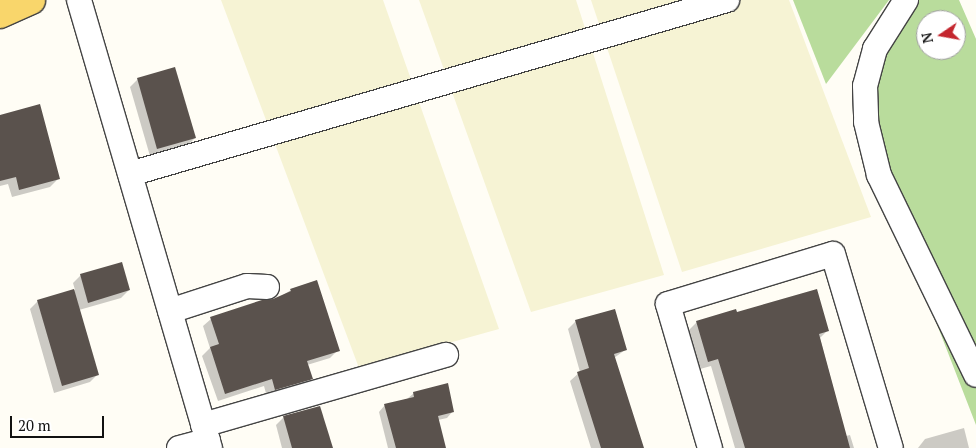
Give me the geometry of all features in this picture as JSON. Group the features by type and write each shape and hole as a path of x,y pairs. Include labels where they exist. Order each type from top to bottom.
{"main road":[{"path":"0,14 32,0"}],"street":[{"path":"78,0 207,438"},
{"path":"130,174 727,0"},
{"path":"906,0 875,49 865,86 866,122 879,175 976,375"},
{"path":"710,448 668,304 834,254 891,448"},
{"path":"170,311 247,286 267,288"},
{"path":"179,448 446,355"}],"shaded area":[{"path":"221,0 383,0 499,329 359,368"},
{"path":"419,0 576,0 664,275 531,312"},
{"path":"591,0 789,0 871,217 682,272"}],"green space":[{"path":"793,0 889,0 826,84"},
{"path":"913,0 959,0 963,10 916,10 916,60 966,60 966,16 976,39 976,425 879,175 875,49"}],"building":[{"path":"175,67 196,138 157,149 137,78"},
{"path":"40,104 60,179 19,190 16,177 0,181 0,115"},
{"path":"122,262 130,290 88,303 80,274"},
{"path":"317,280 340,351 307,361 313,379 275,390 272,379 225,394 210,347 219,344 210,317 262,300 273,299 291,291 290,289"},
{"path":"74,289 99,375 62,386 37,300"},
{"path":"817,289 829,331 819,334 850,448 745,448 718,359 708,362 696,321 736,309 737,312"},
{"path":"615,309 627,350 614,354 644,448 601,448 577,372 589,368 575,320"},
{"path":"448,383 454,412 438,416 446,448 396,448 384,404 414,397 413,392"},
{"path":"320,406 333,448 292,448 283,416"}]}
